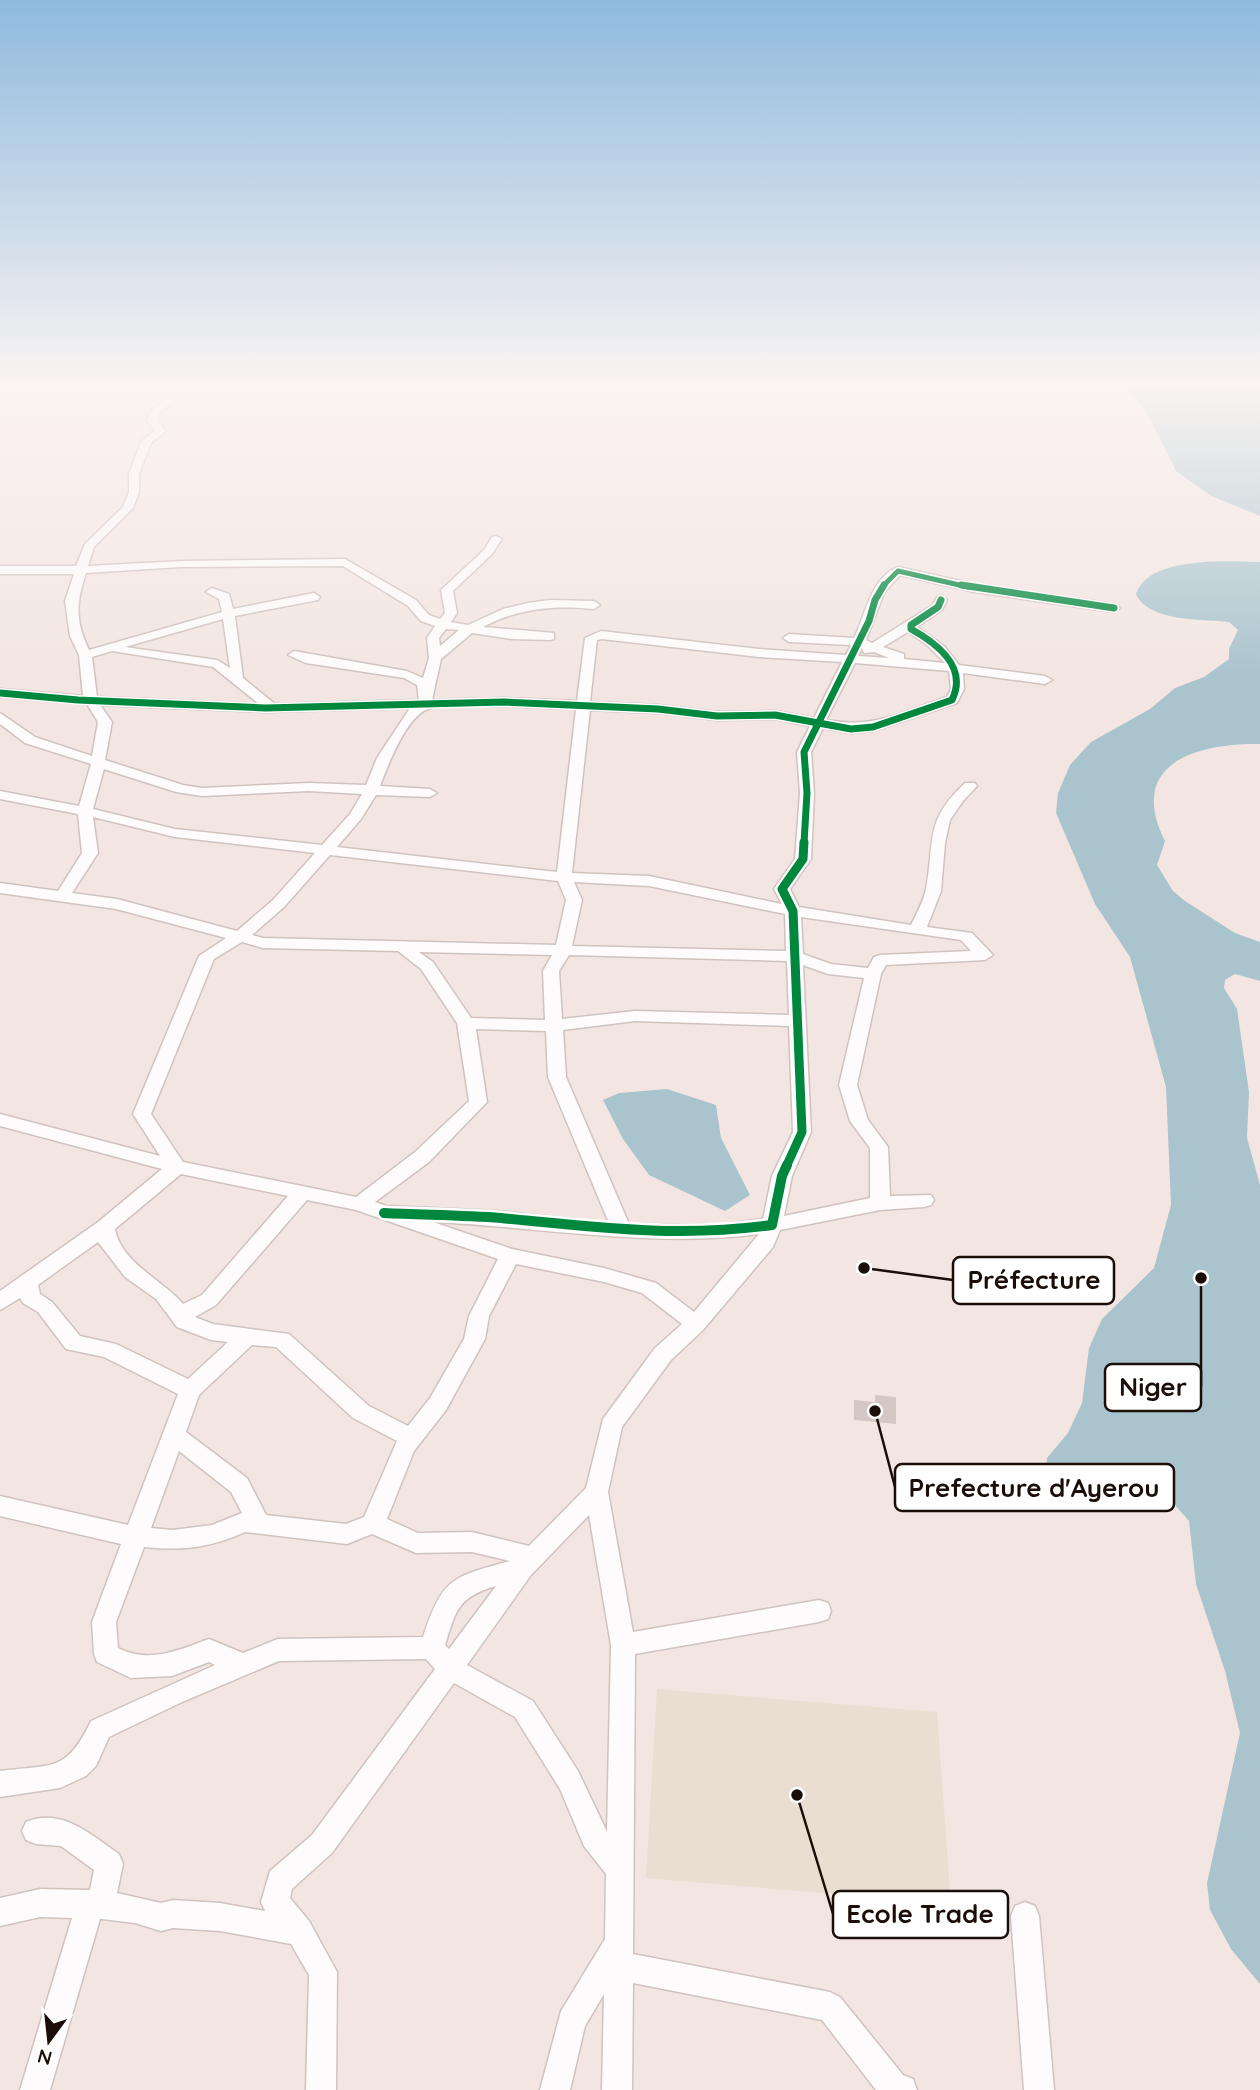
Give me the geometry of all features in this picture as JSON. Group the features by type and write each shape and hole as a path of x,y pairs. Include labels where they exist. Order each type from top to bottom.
{"street":[{"path":"62,897 90,853 85,811 99,762 105,722 91,701 85,655 76,636 71,601 89,546 128,508 134,492 134,480"},
{"path":"451,613 447,590 488,552 496,539"},
{"path":"0,570 345,562 412,603 425,618 441,624 481,623 495,626 512,635"},
{"path":"617,2090 623,1645 597,1492 611,1425 663,1354 696,1324 766,1242 782,1176 802,1132 793,911 782,889 803,859 807,793 804,752 821,723 869,621 870,608 885,580 898,571 974,588 1114,608"},
{"path":"212,592 225,597 237,682"},
{"path":"85,655 227,614 314,597"},
{"path":"849,659 874,648 911,625 938,607 941,600"},
{"path":"435,658 445,647 481,623 532,605 572,602 594,605"},
{"path":"451,613 512,635 550,636"},
{"path":"177,1167 142,1114 207,956 240,937 279,903 356,816 401,729 425,700 435,658 433,638 451,613"},
{"path":"0,693 91,701 271,708 425,700 504,702 658,709 717,716 775,715 863,729 951,700 958,679 956,669 932,640 911,629 911,625"},
{"path":"622,1231 557,1077 551,971 563,951 574,900 564,877 589,641 595,636 926,664 1045,680"},
{"path":"789,638 858,642 926,664"},
{"path":"110,649 217,664 271,708"},
{"path":"294,654 306,660 407,675 423,683 425,700"},
{"path":"0,717 30,740 181,789 202,792 309,787 430,793"},
{"path":"917,931 934,887 936,838 953,800 970,786"},
{"path":"0,795 85,811 175,833 564,877 649,881 793,911 966,936 985,955 880,960 873,974 848,1085 859,1121 879,1147 880,1203"},
{"path":"0,888 117,904 263,943 794,956 828,969 873,974"},
{"path":"359,1204 422,1157 478,1102 466,1023 426,966 400,945"},
{"path":"466,1023 499,1026 555,1024 635,1016 797,1021"},
{"path":"0,1120 177,1167 359,1204 510,1256 604,1275 649,1288 696,1324"},
{"path":"0,1302 104,1227 177,1167"},
{"path":"180,1315 209,1300 302,1193"},
{"path":"384,1213 498,1218 622,1231 720,1232 772,1225 880,1203 924,1200"},
{"path":"104,1227 107,1240 132,1272 163,1294 184,1321 211,1332 282,1340 361,1412 412,1438"},
{"path":"373,1524 405,1447 438,1405 474,1339 479,1316 510,1256"},
{"path":"27,1282 30,1298 45,1307 73,1343 109,1350 190,1390"},
{"path":"243,1665 209,1650 172,1665 131,1667 106,1654 104,1622 190,1390 248,1336"},
{"path":"174,1435 239,1485 259,1524"},
{"path":"321,2090 323,1972 299,1931 275,1902 280,1881 322,1844 528,1563 597,1492"},
{"path":"0,1506 110,1533 173,1540 215,1535 243,1522 347,1534 373,1524 416,1543 472,1542 528,1563"},
{"path":"432,1648 445,1608 466,1584 528,1563"},
{"path":"623,1645 819,1611"},
{"path":"0,1784 60,1775 77,1767 87,1756 100,1729 173,1694 278,1650 432,1648 451,1669 524,1709 569,1780 594,1836 620,1868"},
{"path":"35,2090 109,1864 66,1833 36,1831"},
{"path":"0,1912 40,1903 96,1905 135,1909 161,1917 173,1913 220,1917 299,1931"},
{"path":"1025,1916 1039,2090"},
{"path":"555,2090 571,2021 618,1955"},
{"path":"618,1955 830,2007 893,2087 902,2090"}],"shaded area":[{"path":"657,1689 937,1712 951,1904 646,1878"}],"water":[{"path":"1188,480 1260,480 1260,516 1211,496"},
{"path":"1260,562 1260,744 1213,748 1174,763 1161,776 1155,793 1155,814 1165,841 1157,865 1173,891 1235,933 1260,942 1260,981 1235,974 1225,980 1224,988 1237,1009 1249,1092 1247,1138 1260,1185 1260,1984 1231,1949 1210,1910 1207,1883 1240,1733 1225,1671 1196,1584 1189,1521 1174,1504 1152,1497 1056,1493 1045,1480 1047,1458 1068,1433 1082,1403 1089,1348 1102,1319 1154,1268 1171,1205 1166,1087 1130,957 1095,904 1056,813 1058,793 1070,765 1091,742 1150,709 1175,688 1204,677 1229,659 1229,649 1238,630 1229,622 1177,617 1152,610 1142,603 1136,594 1143,582 1156,573 1190,563"},
{"path":"667,1089 716,1105 721,1138 750,1195 725,1211 649,1175 623,1139 603,1100 619,1093"}],"building":[{"path":"875,1395 896,1397 896,1424 854,1420 854,1400 875,1402"}],"cycle path":[{"path":"384,1213 498,1218 622,1231 720,1232 772,1225 782,1176 802,1132 793,911 782,889 803,859 807,793 804,752 869,621 878,593 898,571 974,588 1114,608"},
{"path":"0,693 78,700 265,708 504,702 658,709 717,716 775,715 851,729 873,727 952,700 957,689 955,668 940,649 911,629 911,625 938,607 941,600"}],"place":[{"name":"Préfecture","path":"864,1268"},
{"name":"Niger","path":"1201,1278"},
{"name":"Prefecture d'Ayerou","path":"875,1411"},
{"name":"Ecole Trade","path":"797,1795"}]}
